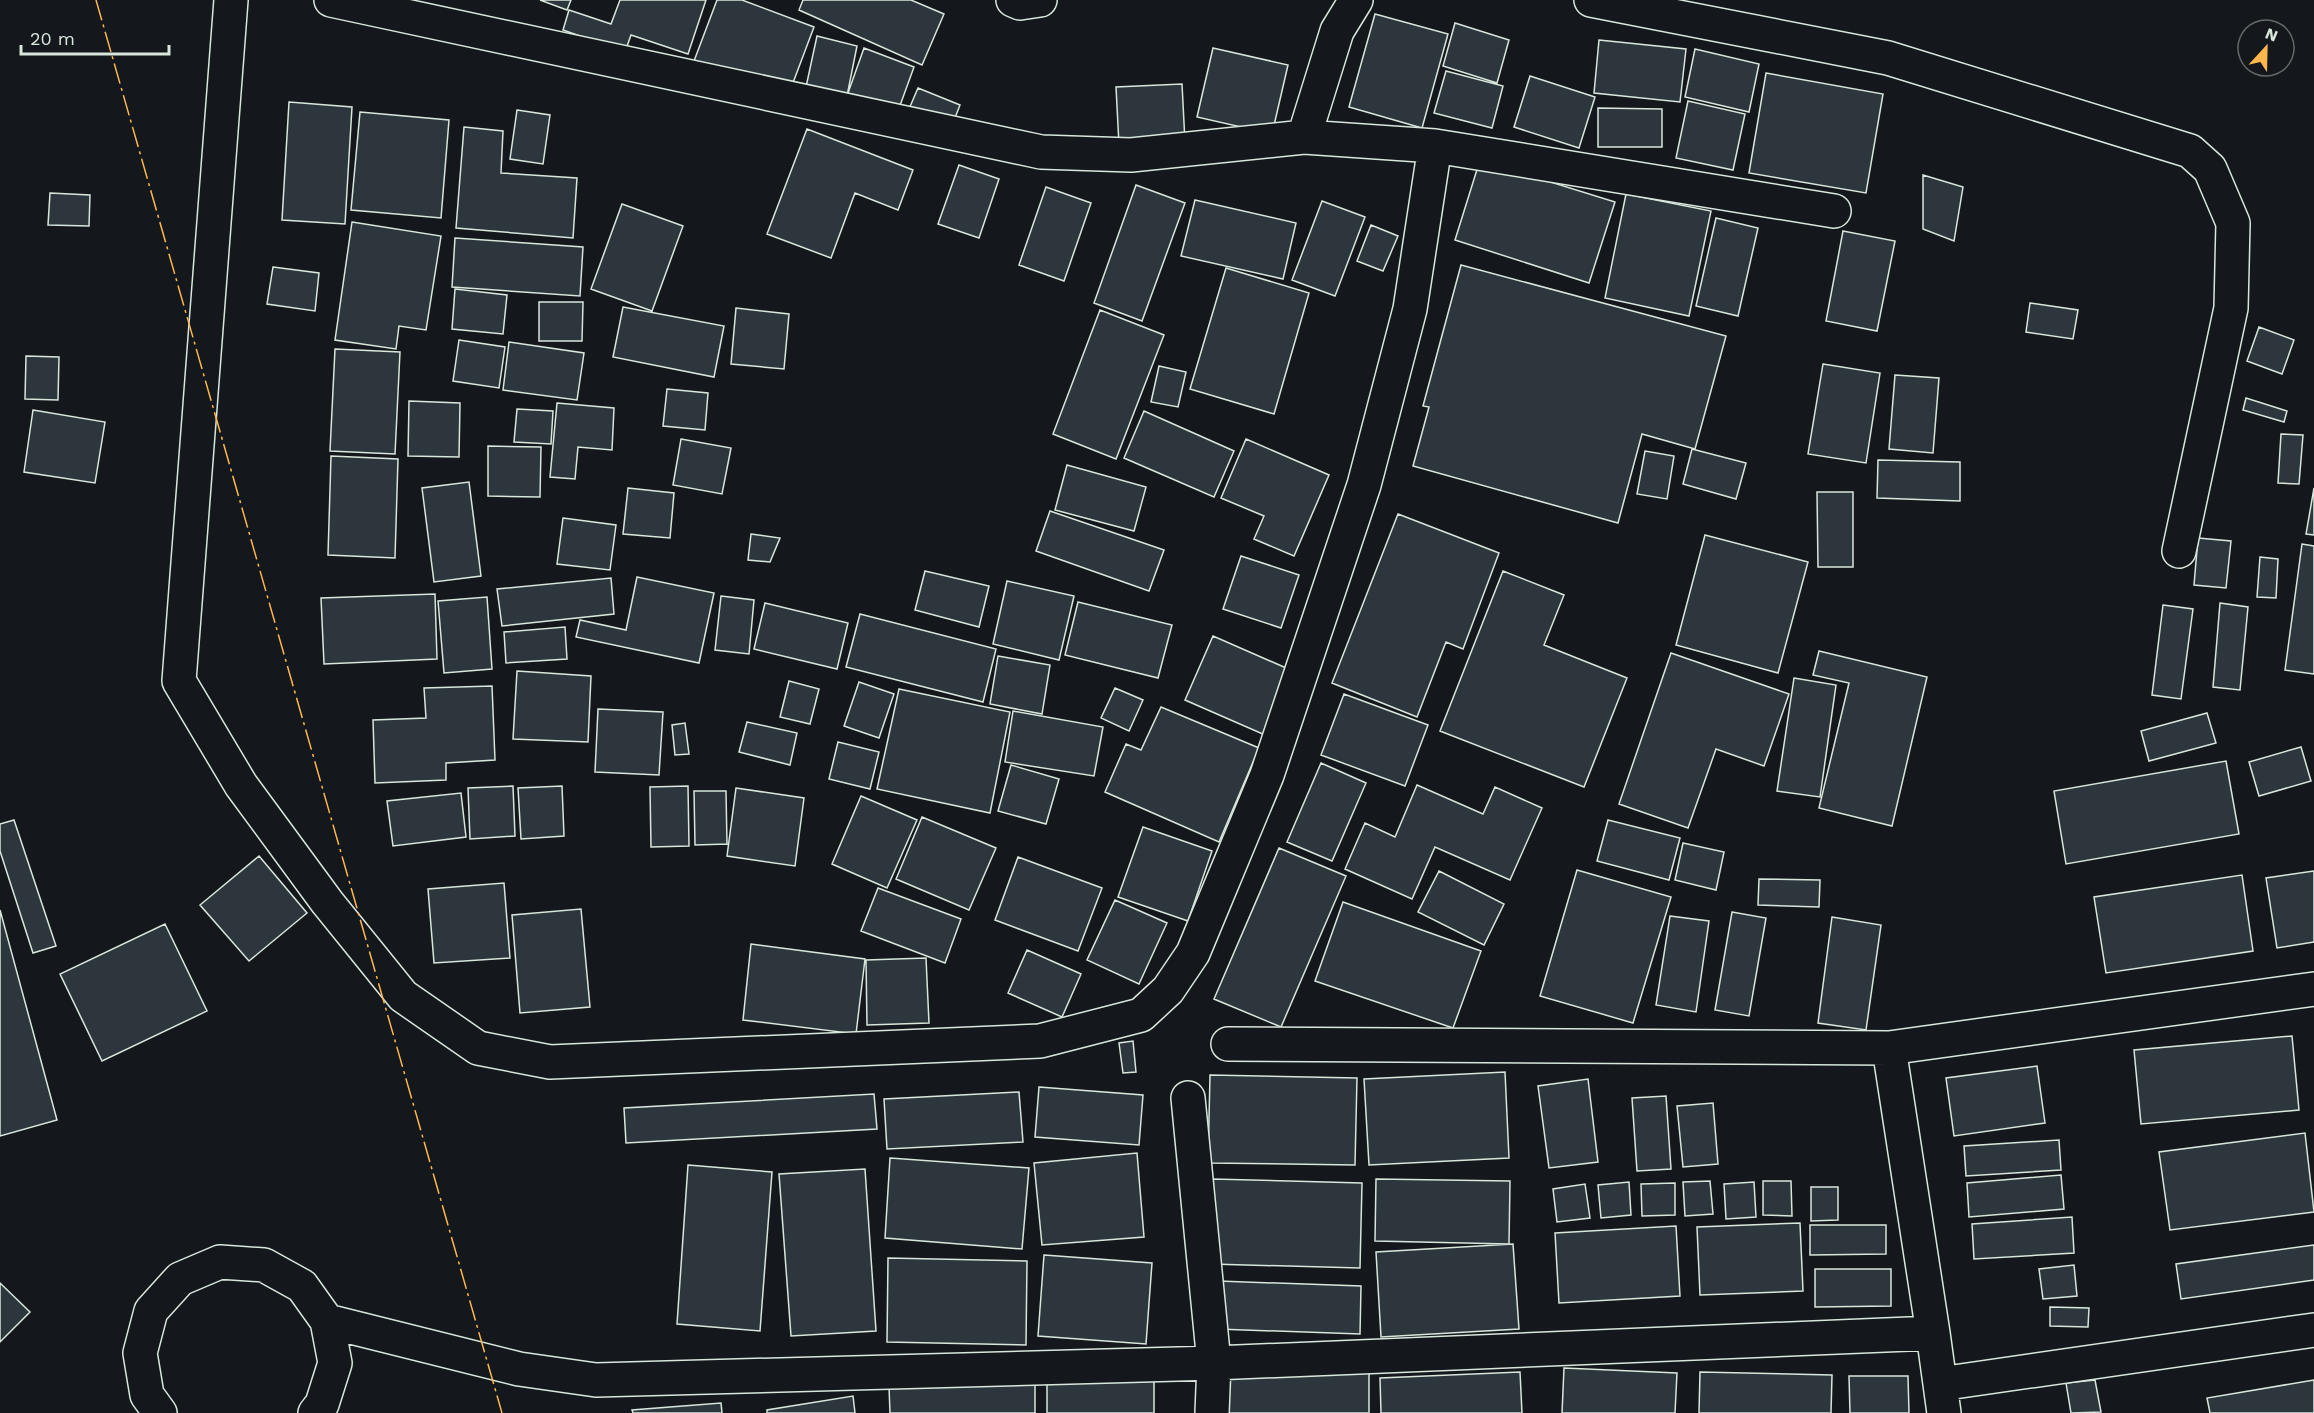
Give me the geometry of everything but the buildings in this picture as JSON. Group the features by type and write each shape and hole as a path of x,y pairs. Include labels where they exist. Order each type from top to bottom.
{"street":[{"path":"231,0 179,681 241,785 327,902 403,996 478,1048 550,1062 1040,1041 1141,1015 1168,990 1193,953 1267,775 1364,485 1410,309 1435,146"},
{"path":"331,0 1041,152 1131,155 1304,137 1435,146 1834,211"},
{"path":"1013,0 1020,3 1040,0"},
{"path":"1304,137 1336,31 1356,0"},
{"path":"1591,0 1888,58 2190,151 2210,169 2234,223 2230,308 2179,551"},
{"path":"1228,1044 1889,1048 2314,989"},
{"path":"1889,1048 1942,1398 2314,1330"},
{"path":"1188,1098 1214,1363 1212,1413"},
{"path":"144,1407 140,1353 151,1311 180,1279 220,1262 264,1265 302,1286 327,1321 335,1363 322,1404 315,1413"},
{"path":"327,1321 519,1369 596,1380 1214,1363 1933,1333"}],"power":[{"path":"96,0 502,1413"}]}
